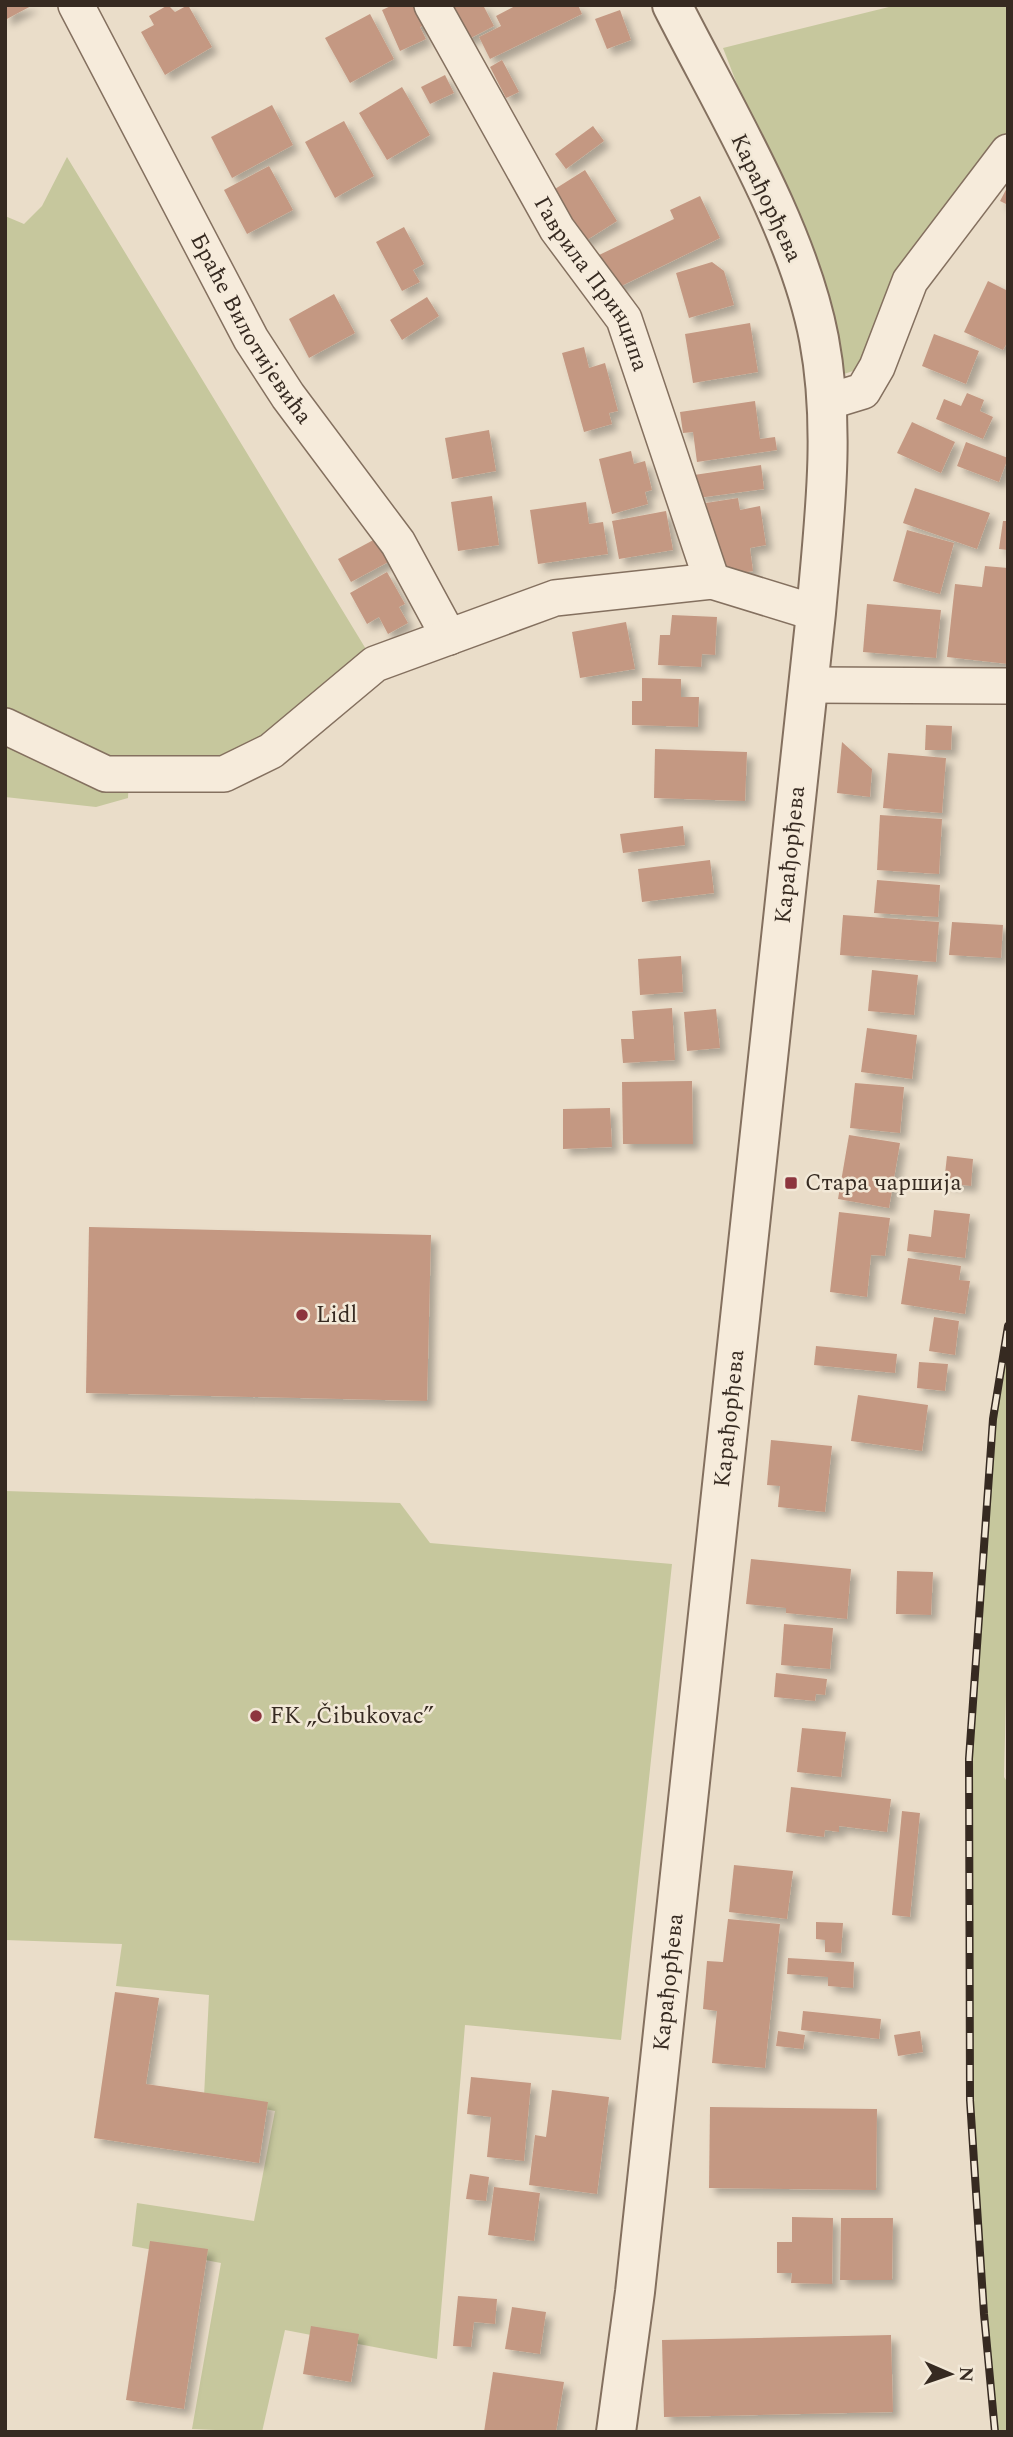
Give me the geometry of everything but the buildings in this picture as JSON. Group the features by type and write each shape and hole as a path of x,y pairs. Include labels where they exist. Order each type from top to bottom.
{"street":[{"name":"Браће Вилотијевића","path":"76,5 251,339 288,396 398,543 449,637"},
{"name":"Гаврила Принципа","path":"432,5 557,229 624,319 712,581"},
{"name":"Карађорђева","path":"616,2432 636,2278 826,508 827,402 819,339 805,283 764,189 672,5"},
{"path":"827,402 863,391 877,367 910,281 1008,152"},
{"path":"5,726 106,774 224,774 271,751 375,664 555,598 712,581 816,613"},
{"path":"808,685 1008,686"}],"green space":[{"path":"897,5 1008,5 1008,136 868,366 832,378 764,154 723,48"},
{"path":"67,157 375,664 271,751 129,775 128,798 96,807 5,797 5,216 24,224 42,206"},
{"path":"1008,1330 1008,1614 1004,1777 1008,1783 1008,2432 995,2432 984,2314 970,2100 969,1759 993,1419"},
{"path":"5,1491 400,1503 430,1543 672,1564 621,2040 465,2025 437,2359 285,2330 262,2432 192,2429 221,2263 132,2246 137,2203 254,2221 275,2111 204,2097 209,1995 116,1986 122,1944 5,1940"}],"railway":[{"path":"995,2432 984,2314 970,2100 969,1759 993,1419 1008,1326"}],"place":[{"name":"Стара чаршија","path":"791,1183"},
{"name":"Lidl","path":"302,1315"},
{"name":"FK „Čibukovac”","path":"256,1716"}]}
